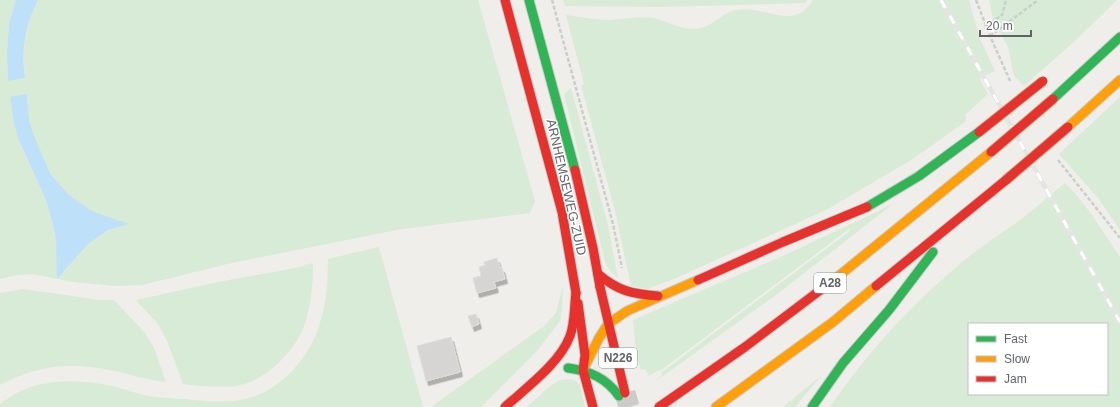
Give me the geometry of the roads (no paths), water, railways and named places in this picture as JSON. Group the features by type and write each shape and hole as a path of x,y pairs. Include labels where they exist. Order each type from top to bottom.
{"main road":[{"name":"ARNHEMSEWEG-ZUID","path":"504,0 562,212 585,355 583,370 593,407"},
{"name":"ARNHEMSEWEG-ZUID","path":"529,0 577,176 594,248 608,324 621,370 622,394 602,378 583,370"},
{"name":"A28","path":"661,406 741,350 822,290 991,152 1053,99 1120,37"},
{"name":"A28","path":"1072,70 1093,62"},
{"path":"547,367 583,370 599,338 608,324 627,311 783,242 864,209 920,176 1046,79"},
{"name":"A28","path":"716,407 833,322 953,225 1068,127 1120,80"},
{"name":"A28","path":"812,407 843,363 889,310 953,225"},
{"path":"598,274 610,284 625,292 660,296"},
{"path":"506,407 560,354 570,336 576,293"}],"water":[{"path":"16,0 38,0 30,19 25,38 25,78 8,81 7,52 9,23"},
{"path":"27,94 29,120 34,136 51,175 69,195 92,211 129,224 108,230 88,244 57,279 56,239 52,221 46,200 18,138 14,123 10,97"}],"tunnel":[{"path":"625,393 629,407"}],"railway":[{"path":"941,0 1120,322"}]}
